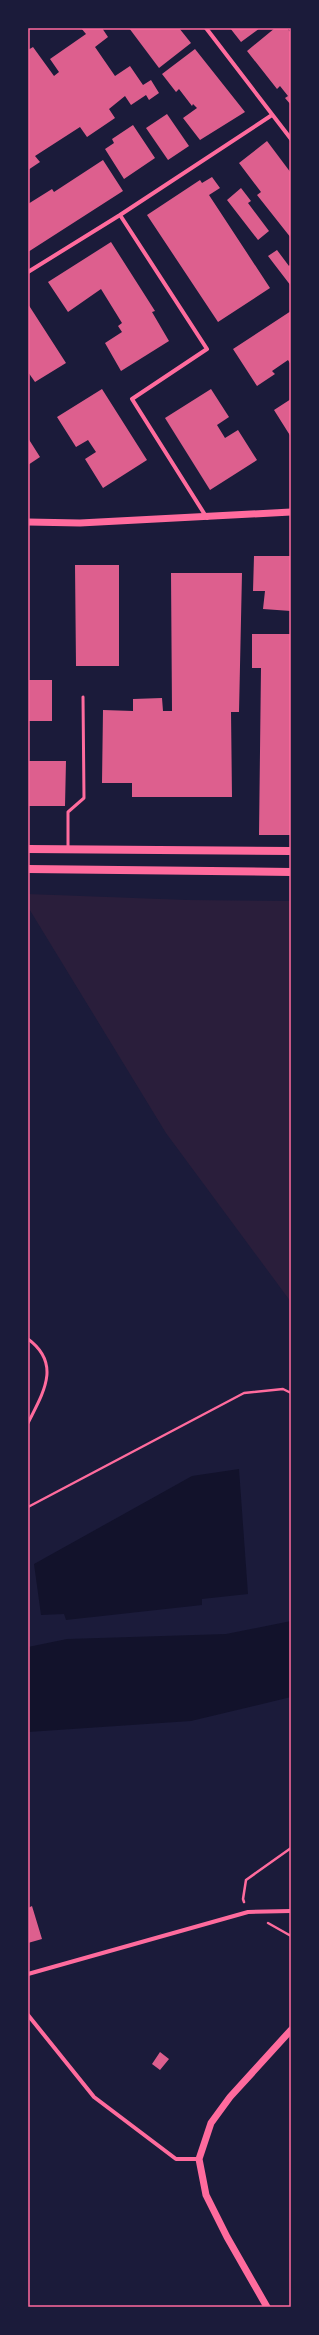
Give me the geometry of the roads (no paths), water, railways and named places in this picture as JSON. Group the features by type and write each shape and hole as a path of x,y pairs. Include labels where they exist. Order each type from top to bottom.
{"main road":[{"path":"28,849 68,848 291,852"},
{"path":"28,869 291,872"}],"street":[{"path":"206,28 291,139"},
{"path":"28,272 120,215 272,115"},
{"path":"120,215 207,349 132,399 207,518"},
{"path":"28,522 80,523 207,518 291,512"},
{"path":"28,1974 248,1912 291,1911"},
{"path":"28,2015 94,2097 176,2159 199,2159"},
{"path":"267,2307 227,2237 206,2195 199,2159 211,2123 230,2096 291,2030"}],"lane":[{"path":"68,848 68,812 84,798 83,697"},
{"path":"28,1339 38,1347 48,1367 44,1391 28,1423"}]}
